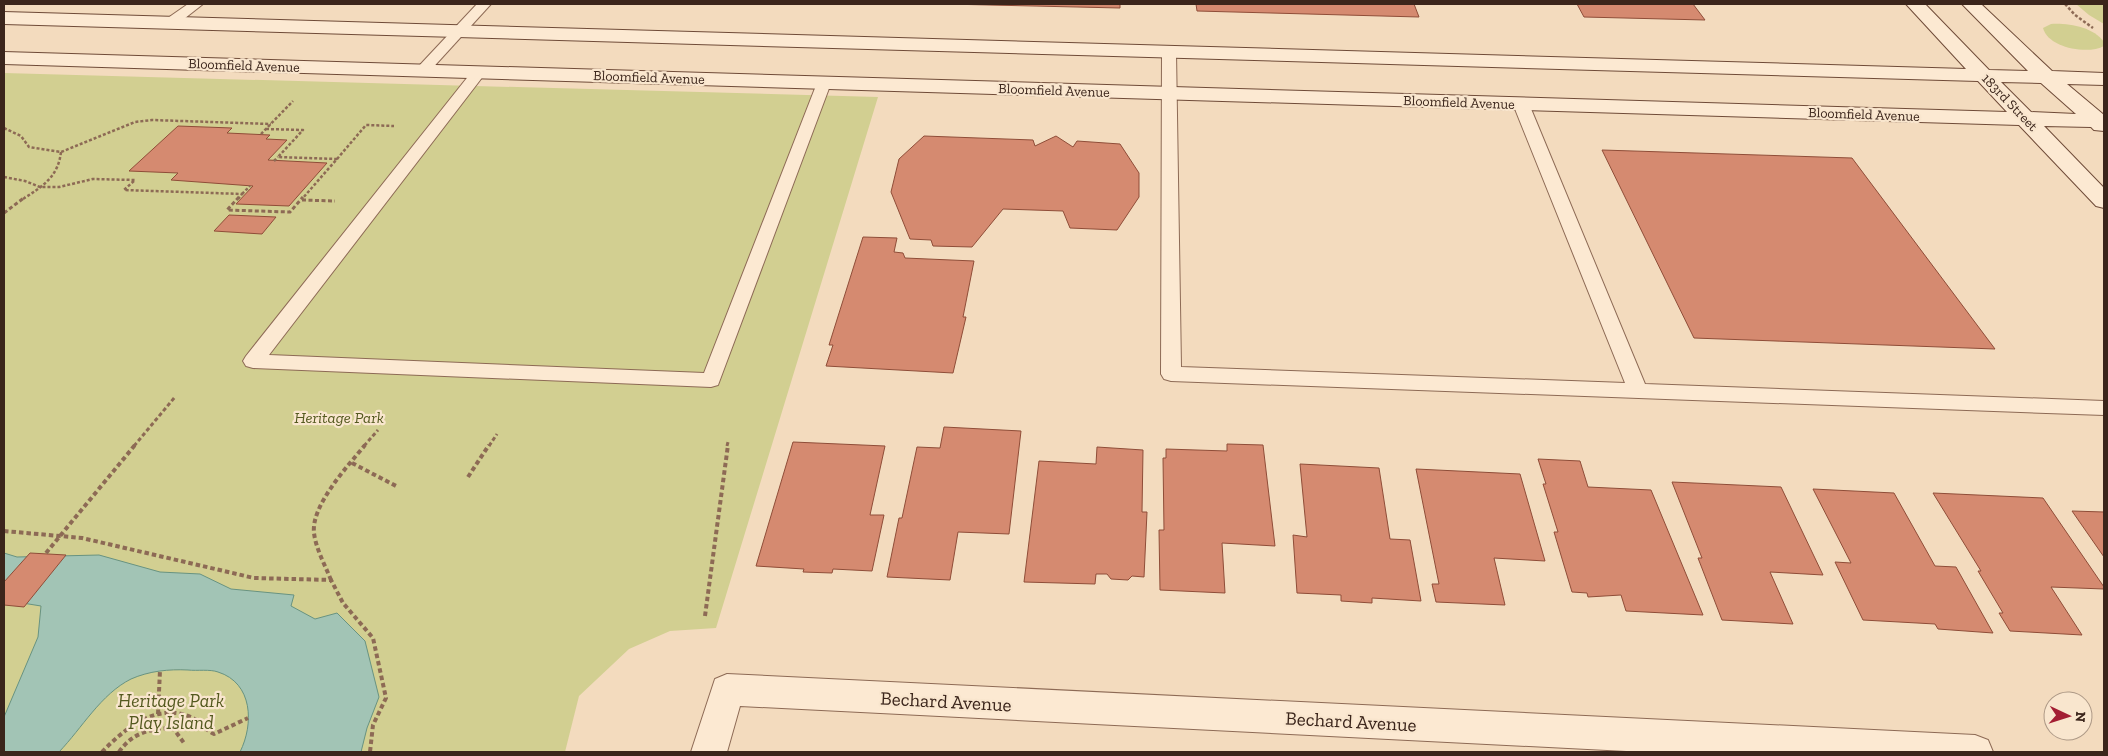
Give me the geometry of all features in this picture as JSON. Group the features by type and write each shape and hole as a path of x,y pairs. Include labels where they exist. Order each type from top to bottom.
{"street":[{"name":"183rd Street","path":"1916,4 2104,201"},
{"path":"1971,4 2046,77 2102,123"},
{"path":"4,18 2104,79"},
{"name":"Bloomfield Avenue","path":"4,58 2026,119 2102,123"},
{"name":"Bechard Avenue","path":"709,752 727,690 1975,752"}],"lane":[{"path":"170,23 196,4"},
{"path":"423,70 484,4"},
{"path":"1169,52 1171,374 2104,408"},
{"path":"479,72 253,361 711,380 824,83"},
{"path":"1521,104 1638,391"}],"path":[{"path":"2065,4 2075,15 2093,28"},
{"path":"261,134 290,104"},
{"path":"4,128 21,136 28,147 61,152 118,128 143,121 271,124"},
{"path":"250,186 227,210 290,212 366,125 400,126"},
{"path":"266,129 303,130 274,161"},
{"path":"4,213 40,187 57,170 61,152"},
{"path":"278,157 337,158"},
{"path":"4,177 25,181 40,187 59,187 93,179 135,180 124,190 242,194"},
{"path":"301,200 338,201"},
{"path":"46,554 176,397"},
{"path":"370,752 373,725 386,698 373,638 343,603 331,580 315,537 313,524 318,507 378,430"},
{"path":"468,477 497,434"},
{"path":"705,616 728,442"},
{"path":"352,463 398,487"},
{"path":"4,532 82,538 254,578 331,580"},
{"path":"158,714 160,670"},
{"path":"102,752 110,743 144,717 172,712 194,718 206,731 214,734 248,718"},
{"path":"119,752 125,742 147,729 173,728 184,743"}],"green space":[{"path":"2076,4 2104,4 2104,24 2089,15"},
{"path":"2051,24 2073,25 2087,29 2104,42 2104,46 2097,49 2079,50 2060,45 2046,35 2043,28"},
{"name":"Heritage Park","path":"4,73 878,97 716,628 670,631 629,649 579,696 565,752 4,752"}],"shaded area":[{"path":"4,553 17,557 99,555 160,572 200,574 231,589 294,595 291,606 315,619 337,613 365,641 379,697 367,728 361,752 240,752 245,741 248,717 244,695 238,685 230,677 215,671 181,670 145,674 120,685 101,702 59,752 4,752 4,717 38,637 41,606 4,600"}],"building":[{"path":"946,4 1120,4 1120,8"},
{"path":"1196,4 1414,4 1419,17 1197,11"},
{"path":"1577,4 1693,4 1705,20 1584,17"},
{"path":"178,126 232,128 227,133 270,135 266,139 287,140 268,160 327,163 289,206 236,204 253,186 171,180 178,173 129,171"},
{"path":"924,136 1033,140 1035,146 1056,136 1073,147 1077,141 1120,144 1139,173 1139,197 1117,230 1070,228 1063,211 1003,209 972,247 933,246 931,240 910,239 891,192 899,159"},
{"path":"1602,150 1852,158 1995,349 1694,338"},
{"path":"229,215 276,217 262,234 214,231"},
{"path":"863,237 897,238 894,252 903,253 905,258 974,261 963,317 966,317 953,373 826,366 833,345 829,345"},
{"path":"944,427 1021,431 1009,534 958,532 950,580 887,577 899,518 902,518 917,447 940,448"},
{"path":"793,442 885,446 870,515 884,515 872,571 833,569 832,573 803,572 804,569 756,566"},
{"path":"1227,444 1263,445 1275,546 1222,543 1225,593 1160,590 1159,530 1164,530 1163,458 1166,458 1166,449 1227,451"},
{"path":"1097,447 1143,450 1142,512 1147,512 1144,577 1132,576 1128,580 1111,579 1107,574 1096,574 1095,584 1024,582 1039,461 1096,464"},
{"path":"1538,459 1580,461 1588,487 1651,490 1703,615 1626,611 1621,595 1588,597 1587,593 1572,592 1554,532 1558,532 1543,484 1546,484"},
{"path":"1300,464 1379,468 1390,539 1410,540 1421,601 1372,598 1372,603 1341,601 1341,595 1297,593 1293,535 1307,537"},
{"path":"1416,469 1520,474 1545,561 1494,558 1505,605 1436,602 1432,584 1439,584"},
{"path":"1672,482 1781,487 1823,575 1770,572 1793,624 1722,620 1698,558 1702,558"},
{"path":"1813,489 1894,493 1935,566 1956,567 1993,633 1938,629 1935,624 1863,620 1835,562 1851,563"},
{"path":"1933,493 2043,498 2104,587 2104,589 2051,587 2082,635 2010,631 1999,613 2003,613 1978,571 1981,571"},
{"path":"2072,511 2104,512 2104,557"},
{"path":"30,553 66,555 24,607 4,605 4,582"}],"park label":[{"name":"Heritage Park Play Island","path":"171,711"}]}
